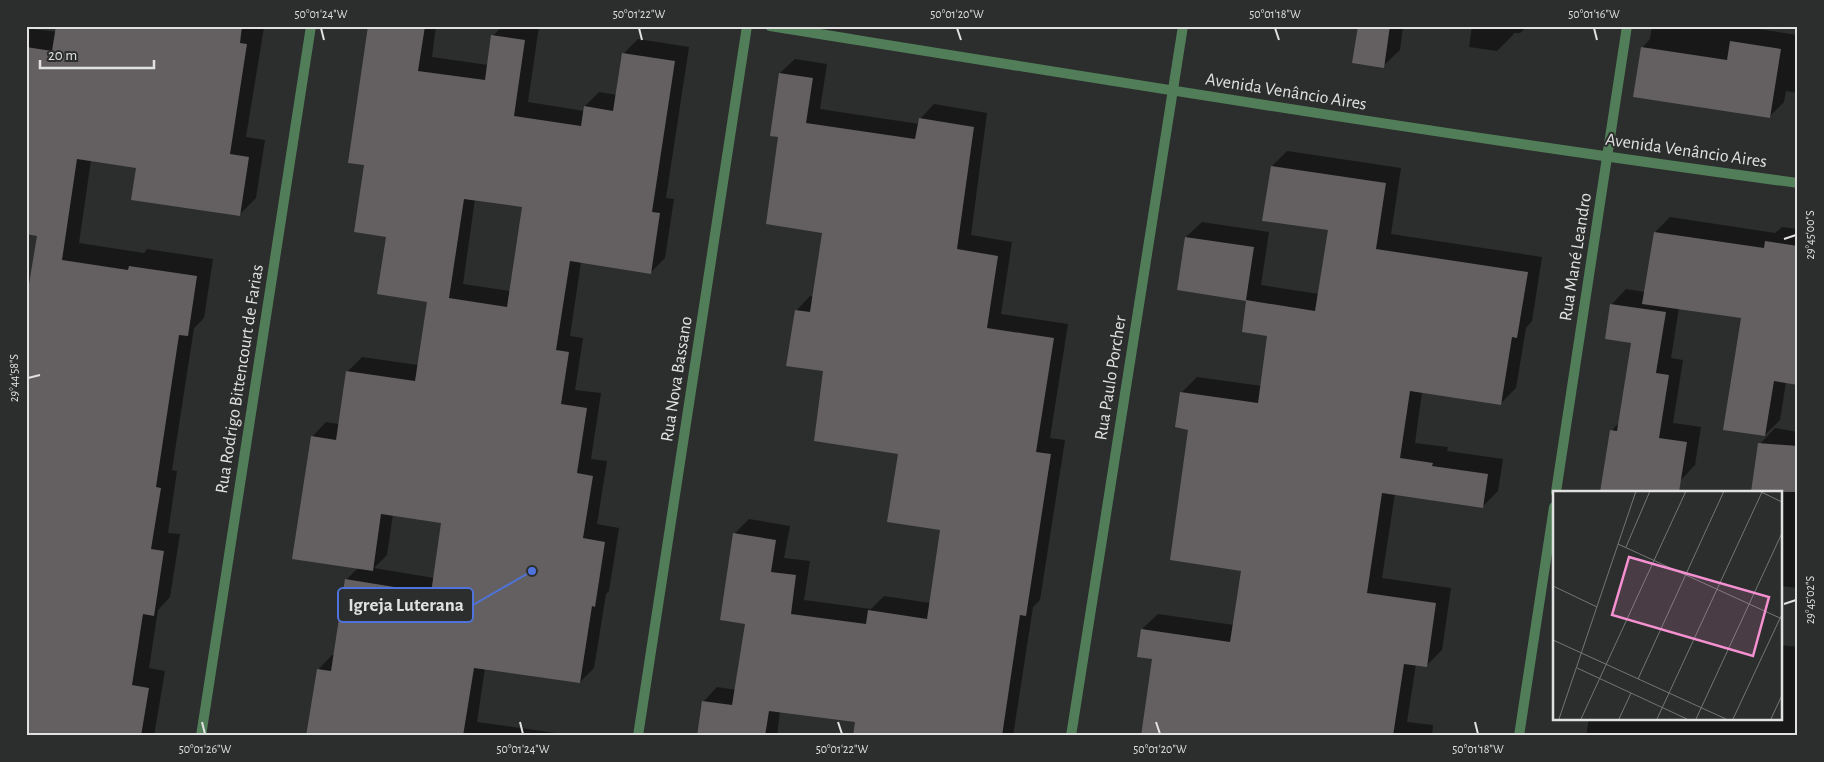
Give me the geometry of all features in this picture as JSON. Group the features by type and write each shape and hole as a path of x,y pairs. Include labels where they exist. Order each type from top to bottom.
{"street":[{"name":"Rua Rodrigo Bittencourt de Farias","path":"201,736 311,26"},
{"name":"Rua Nova Bassano","path":"638,736 747,26"},
{"name":"Avenida Venâncio Aires","path":"770,26 1172,91 1608,157 1798,183"},
{"name":"Rua Paulo Porcher","path":"1071,736 1183,26"},
{"name":"Rua Mané Leandro","path":"1556,491 1628,26"},
{"path":"1519,736 1553,514"}],"building":[{"path":"56,26 242,26 240,43 247,44 230,154 249,157 240,216 131,200 136,168 77,159 62,260 128,270 129,266 197,276 188,336 179,335 156,487 161,488 151,549 164,551 154,616 143,614 132,685 149,688 141,736 26,736 26,302 37,236 26,234 26,47 52,51"},
{"path":"368,26 425,26 418,71 485,80 491,35 525,40 514,116 581,126 584,106 613,111 622,53 675,61 652,212 660,213 651,274 570,261 556,350 569,352 561,404 587,408 577,473 593,476 583,538 605,542 595,607 592,606 580,683 474,668 463,736 306,736 317,669 331,671 345,579 431,593 441,523 381,514 373,571 292,559 311,436 336,440 346,371 415,381 427,302 377,294 386,237 354,232 364,165 348,163","holes":["464,199 522,207 507,307 449,298"]},
{"path":"1358,26 1390,26 1384,68 1352,63"},
{"path":"1730,41 1781,49 1770,118 1633,97 1641,47 1727,60"},
{"path":"779,73 813,78 806,123 915,139 919,118 974,127 957,249 998,256 987,328 1054,338 1036,452 1051,454 1026,616 1020,615 1002,736 853,736 855,722 769,711 765,736 697,736 702,701 732,705 745,624 720,620 733,533 776,540 771,572 796,575 791,614 866,624 868,610 927,619 940,530 887,522 898,454 814,441 823,371 786,366 795,310 810,312 822,233 766,224 778,137 770,136"},
{"path":"1271,166 1386,183 1376,249 1528,272 1517,338 1512,337 1501,405 1410,391 1400,458 1433,463 1432,466 1488,474 1483,508 1382,493 1367,593 1436,603 1427,667 1404,664 1393,736 1141,736 1152,659 1137,657 1141,629 1230,642 1241,571 1170,560 1188,430 1175,427 1180,392 1258,403 1267,336 1242,332 1246,301 1177,290 1185,237 1254,247 1246,300 1315,311 1328,230 1262,221"},
{"path":"1654,232 1764,248 1765,241 1798,246 1798,385 1774,381 1765,436 1723,430 1741,318 1642,304"},
{"path":"1610,304 1666,312 1656,373 1669,375 1659,438 1687,442 1679,491 1600,491 1610,430 1617,431 1631,343 1605,339"},
{"path":"1758,443 1798,446 1798,492 1751,491"}],"place":[{"name":"Igreja Luterana","path":"532,571"}]}
